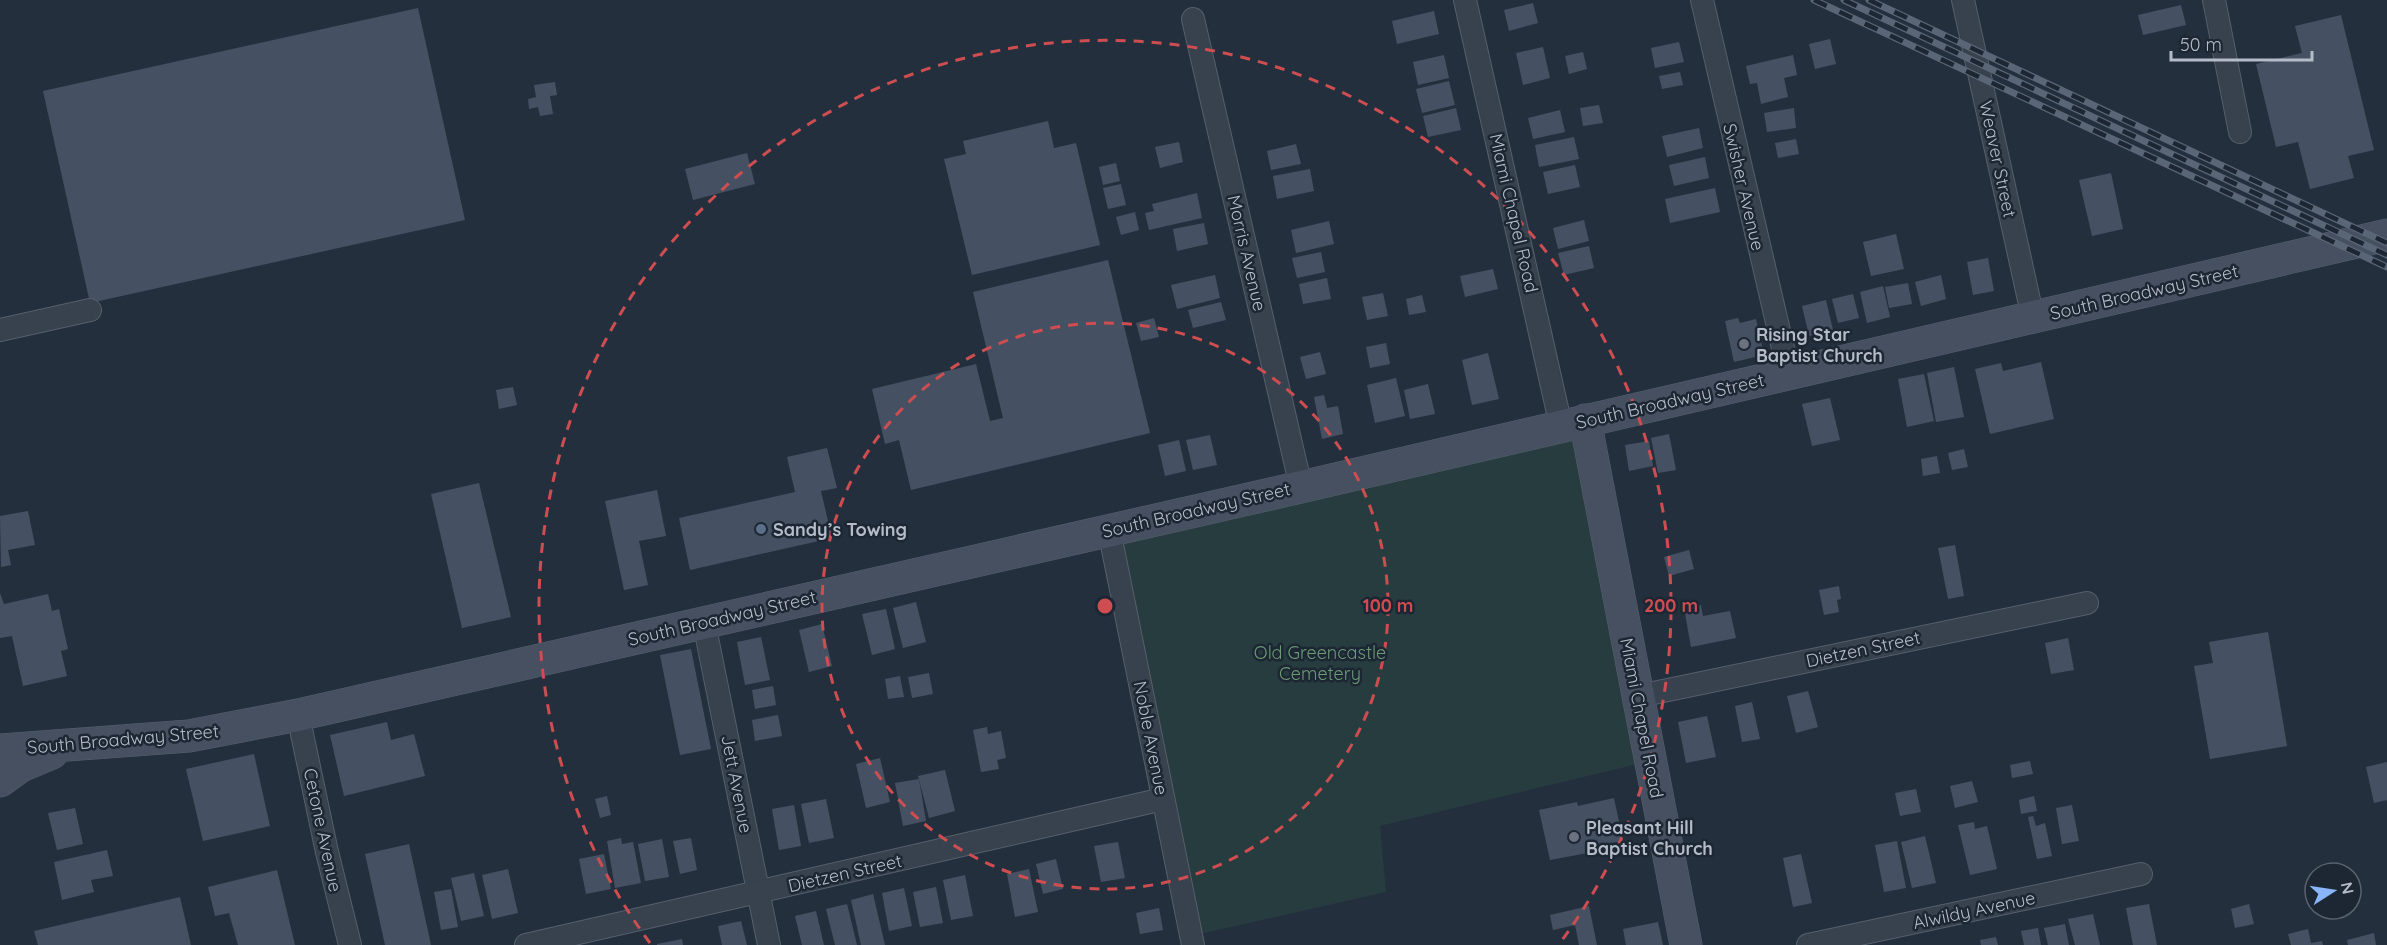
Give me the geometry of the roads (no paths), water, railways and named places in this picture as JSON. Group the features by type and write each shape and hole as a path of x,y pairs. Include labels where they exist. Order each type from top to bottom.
{"street":[{"name":"Miami Chapel Road","path":"1465,0 1611,566 1639,696 1686,945"},
{"name":"Swisher Avenue","path":"1701,0 1789,374"},
{"name":"Weaver Street","path":"1963,0 2033,318"},
{"path":"2214,0 2240,132"},
{"name":"Morris Avenue","path":"1193,19 1301,487"},
{"name":"South Broadway Street","path":"0,750 189,736 298,715 1301,487 2387,235"},
{"path":"0,330 90,310"},
{"name":"Noble Avenue","path":"1109,530 1192,945"},
{"name":"Dietzen Street","path":"1639,696 2086,603"},
{"name":"Jett Avenue","path":"704,622 769,945"},
{"name":"Cetone Avenue","path":"298,715 327,852 350,945"},
{"path":"0,731 69,745"},
{"path":"0,781 21,766 69,745"},
{"name":"Dietzen Street","path":"526,945 1163,799"},
{"name":"Alwildy Avenue","path":"1808,945 2141,874"}],"railway":[{"path":"1814,0 2387,267"},
{"path":"1844,0 2387,255"},
{"path":"1869,0 2387,243"}],"place":[{"name":"Rising Star Baptist Church","path":"1744,344"},
{"name":"Sandy’s Towing","path":"761,529"},
{"name":"Pleasant Hill Baptist Church","path":"1574,837"}],"park label":[{"name":"Old Greencastle Cemetery","path":"1320,662"}]}
